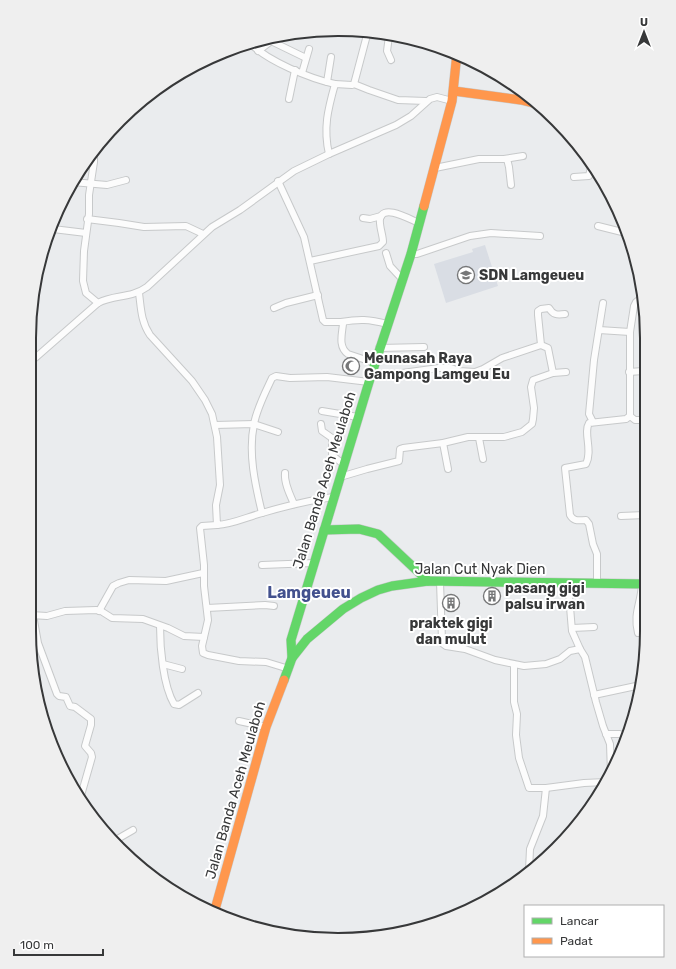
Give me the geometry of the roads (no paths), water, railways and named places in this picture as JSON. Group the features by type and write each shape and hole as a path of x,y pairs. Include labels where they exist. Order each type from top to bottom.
{"main road":[{"name":"Jalan Banda Aceh Meulaboh","path":"216,907 266,727 292,658 291,640 343,464 379,348 411,254 452,101 456,60"},
{"path":"454,90 526,101"},
{"path":"324,530 366,529 378,534 428,581"},
{"name":"Jalan Cut Nyak Dien","path":"292,658 312,634 343,609 378,590 392,586 428,581 640,584"}],"street":[{"path":"354,84 366,38"},
{"path":"388,41 387,51 391,60"},
{"path":"275,43 306,58"},
{"path":"258,51 266,45"},
{"path":"255,48 258,51 295,70 327,82 335,84 354,84 398,100 426,101"},
{"path":"302,73 309,49"},
{"path":"327,82 331,57"},
{"path":"289,99 295,70"},
{"path":"329,154 326,138 326,118 335,84"},
{"path":"36,357 98,303 107,298 139,293 188,250 203,234 240,210 278,181 294,171 396,125 411,116 426,101 437,98 452,101"},
{"path":"435,168 479,159 523,156"},
{"path":"507,158 510,167 511,185"},
{"path":"91,164 84,251 84,290 88,296 98,303"},
{"path":"574,177 590,176 590,172"},
{"path":"79,183 108,185 126,180"},
{"path":"278,181 304,237 324,321 340,322 357,319 369,319 387,324"},
{"path":"363,218 370,219 381,216 386,212 395,212 419,223"},
{"path":"310,260 379,246 383,242 380,220 381,216"},
{"path":"87,219 144,227 186,226 203,234"},
{"path":"598,226 621,232"},
{"path":"56,229 86,234"},
{"path":"411,254 418,254 470,236 491,233 540,236"},
{"path":"386,253 390,266 403,280"},
{"path":"139,293 145,328 192,380 212,414 217,437 220,485 216,505 217,525"},
{"path":"274,308 286,303 318,295"},
{"path":"637,301 634,306 630,332 630,416 634,420 640,420"},
{"path":"593,422 589,414 594,360 603,303"},
{"path":"541,345 538,311 540,309 549,308 552,313 556,315 564,314"},
{"path":"340,322 343,325 342,345 345,352 375,363"},
{"path":"599,330 630,332"},
{"path":"262,513 254,480 254,424 263,396 274,376 370,379 380,376 438,368 451,368 475,372 502,358 541,345 548,348 553,373"},
{"path":"379,348 424,347"},
{"path":"629,372 640,371"},
{"path":"340,477 399,462 399,452 400,449 403,448 444,443 468,437 504,437 516,435 532,424 534,408 531,386 533,380 553,373 566,372"},
{"path":"322,412 358,417"},
{"path":"597,583 597,554 593,544 589,524 586,520 575,521 572,519 565,468 586,464 590,448 587,426 589,423 626,419 630,416"},
{"path":"215,425 254,424 278,432"},
{"path":"321,424 322,431 332,438 332,455 343,464"},
{"path":"479,438 483,459"},
{"path":"444,443 448,469"},
{"path":"285,473 288,491 294,504"},
{"path":"289,668 266,662 239,661 205,654 202,651 208,624 200,528 202,526 231,523 294,504 334,497"},
{"path":"622,516 640,515"},
{"path":"262,565 314,564"},
{"path":"99,611 113,586 119,582 136,579 166,581 203,573"},
{"path":"440,582 442,643 446,646 465,649 495,660 524,666 546,664 560,659 570,651 580,649"},
{"path":"568,583 572,628 584,657 594,695 610,744 611,761"},
{"path":"638,633 636,612 640,600"},
{"path":"207,608 265,605 274,606"},
{"path":"36,615 47,616 71,611 99,611 112,618 140,619 168,628 184,636 204,637"},
{"path":"160,626 160,647 163,664 166,680 174,704 179,705 198,693"},
{"path":"572,628 594,627"},
{"path":"36,636 57,694 59,696 66,697 70,706 80,710 91,719 85,746 91,753 92,757 79,787"},
{"path":"163,664 182,670"},
{"path":"514,665 514,702 517,714 516,735 519,758 529,788 546,788 600,782"},
{"path":"594,695 635,686"},
{"path":"239,721 266,727"},
{"path":"606,734 622,735"},
{"path":"529,865 530,849 542,816 546,788"},
{"path":"118,838 133,830"}],"place":[{"name":"SDN Lamgeueu","path":"466,275"},
{"name":"Meunasah Raya Gampong Lamgeu Eu","path":"351,366"},
{"name":"pasang gigi palsu irwan","path":"492,596"},
{"name":"praktek gigi dan mulut","path":"451,603"}],"district":[{"name":"Lamgeueu","path":"309,592"}]}
